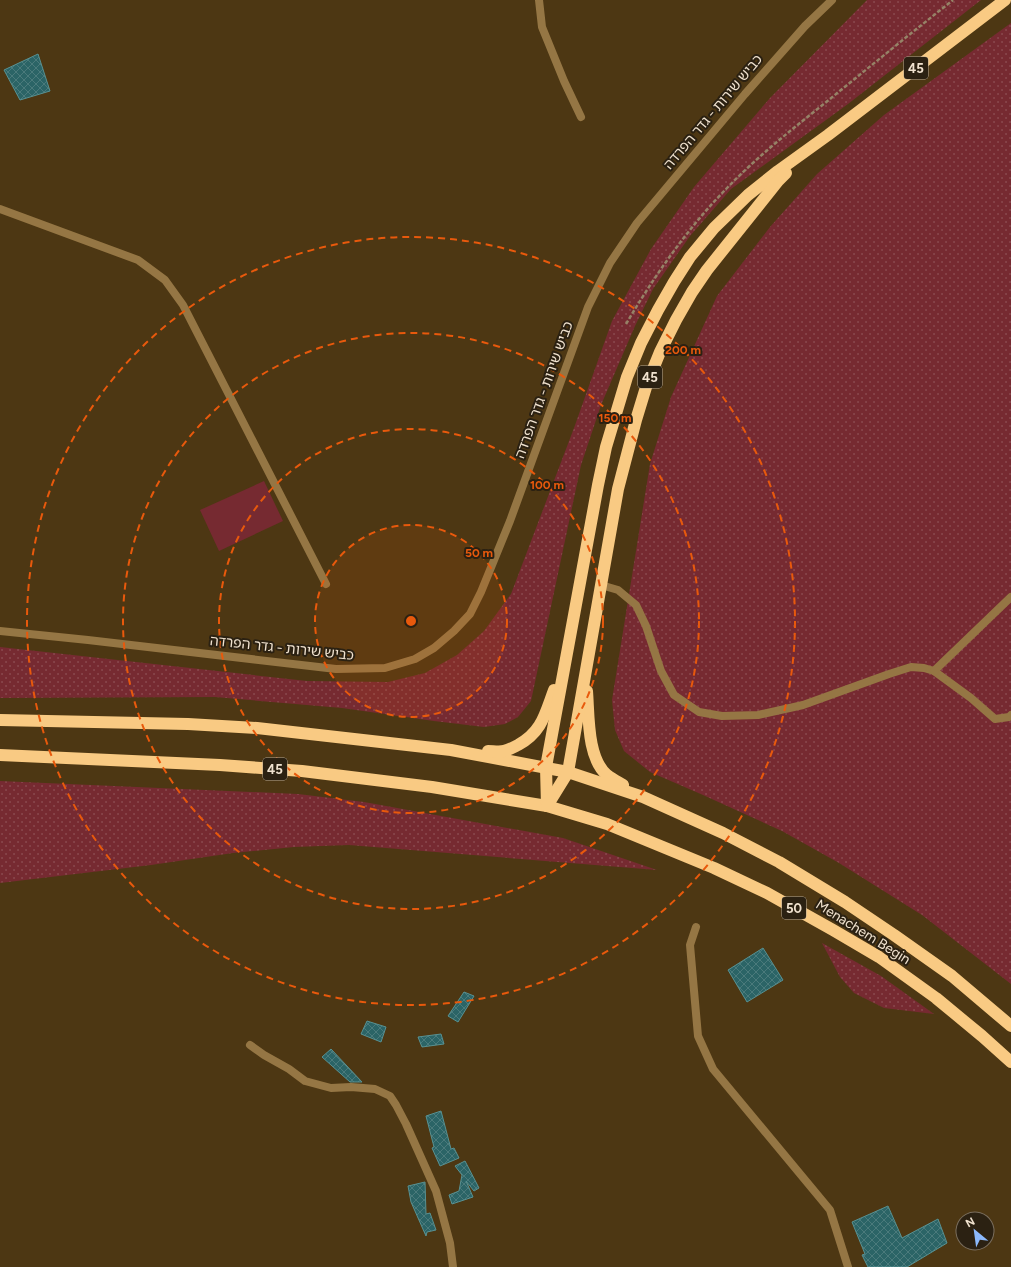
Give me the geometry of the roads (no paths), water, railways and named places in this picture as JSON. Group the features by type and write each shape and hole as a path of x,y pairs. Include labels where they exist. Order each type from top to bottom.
{"highway":[{"name":"45","path":"547,806 546,767 606,447 627,377 641,343 658,310 690,257 714,228 748,195 1005,0"},
{"name":"45","path":"547,806 568,772 618,489 647,384 660,352 676,320 707,270 778,181 828,135"},
{"path":"0,720 188,724 257,728 451,750 504,751 528,740 536,732 542,721 566,658"},
{"path":"586,673 590,736 592,750 596,761 607,775 643,797"},
{"name":"Menachem Begin","path":"451,750 568,772 643,797 723,833 779,862 845,902 952,976 1011,1026"},
{"name":"45","path":"0,755 220,765 302,771 432,787 547,806"},
{"name":"Menachem Begin","path":"547,806 607,824 714,868 767,893 800,911 879,957 924,989 982,1036 1011,1062"}],"street":[{"path":"539,0 542,27 564,81 581,117"},
{"name":"כביש שירות - גדר הפרדה","path":"0,631 336,669 385,668 415,659 434,648 454,631 470,614 481,592 510,521 588,308 610,263 637,223 661,193 805,26 832,0"},
{"path":"0,209 138,260 165,280 182,305 326,584"},
{"path":"601,585 618,590 636,606 646,626 661,671 674,695 699,712 722,716 758,716 803,705 911,667 924,668 934,672 971,698 995,719 1008,717 1011,715"},
{"path":"934,672 1011,597"},
{"path":"696,927 690,945 698,1036 713,1069 830,1210 848,1267"},
{"path":"250,1045 289,1069 305,1081 331,1088 351,1086 375,1089 390,1096 406,1124 436,1191 450,1243 453,1267"}]}
